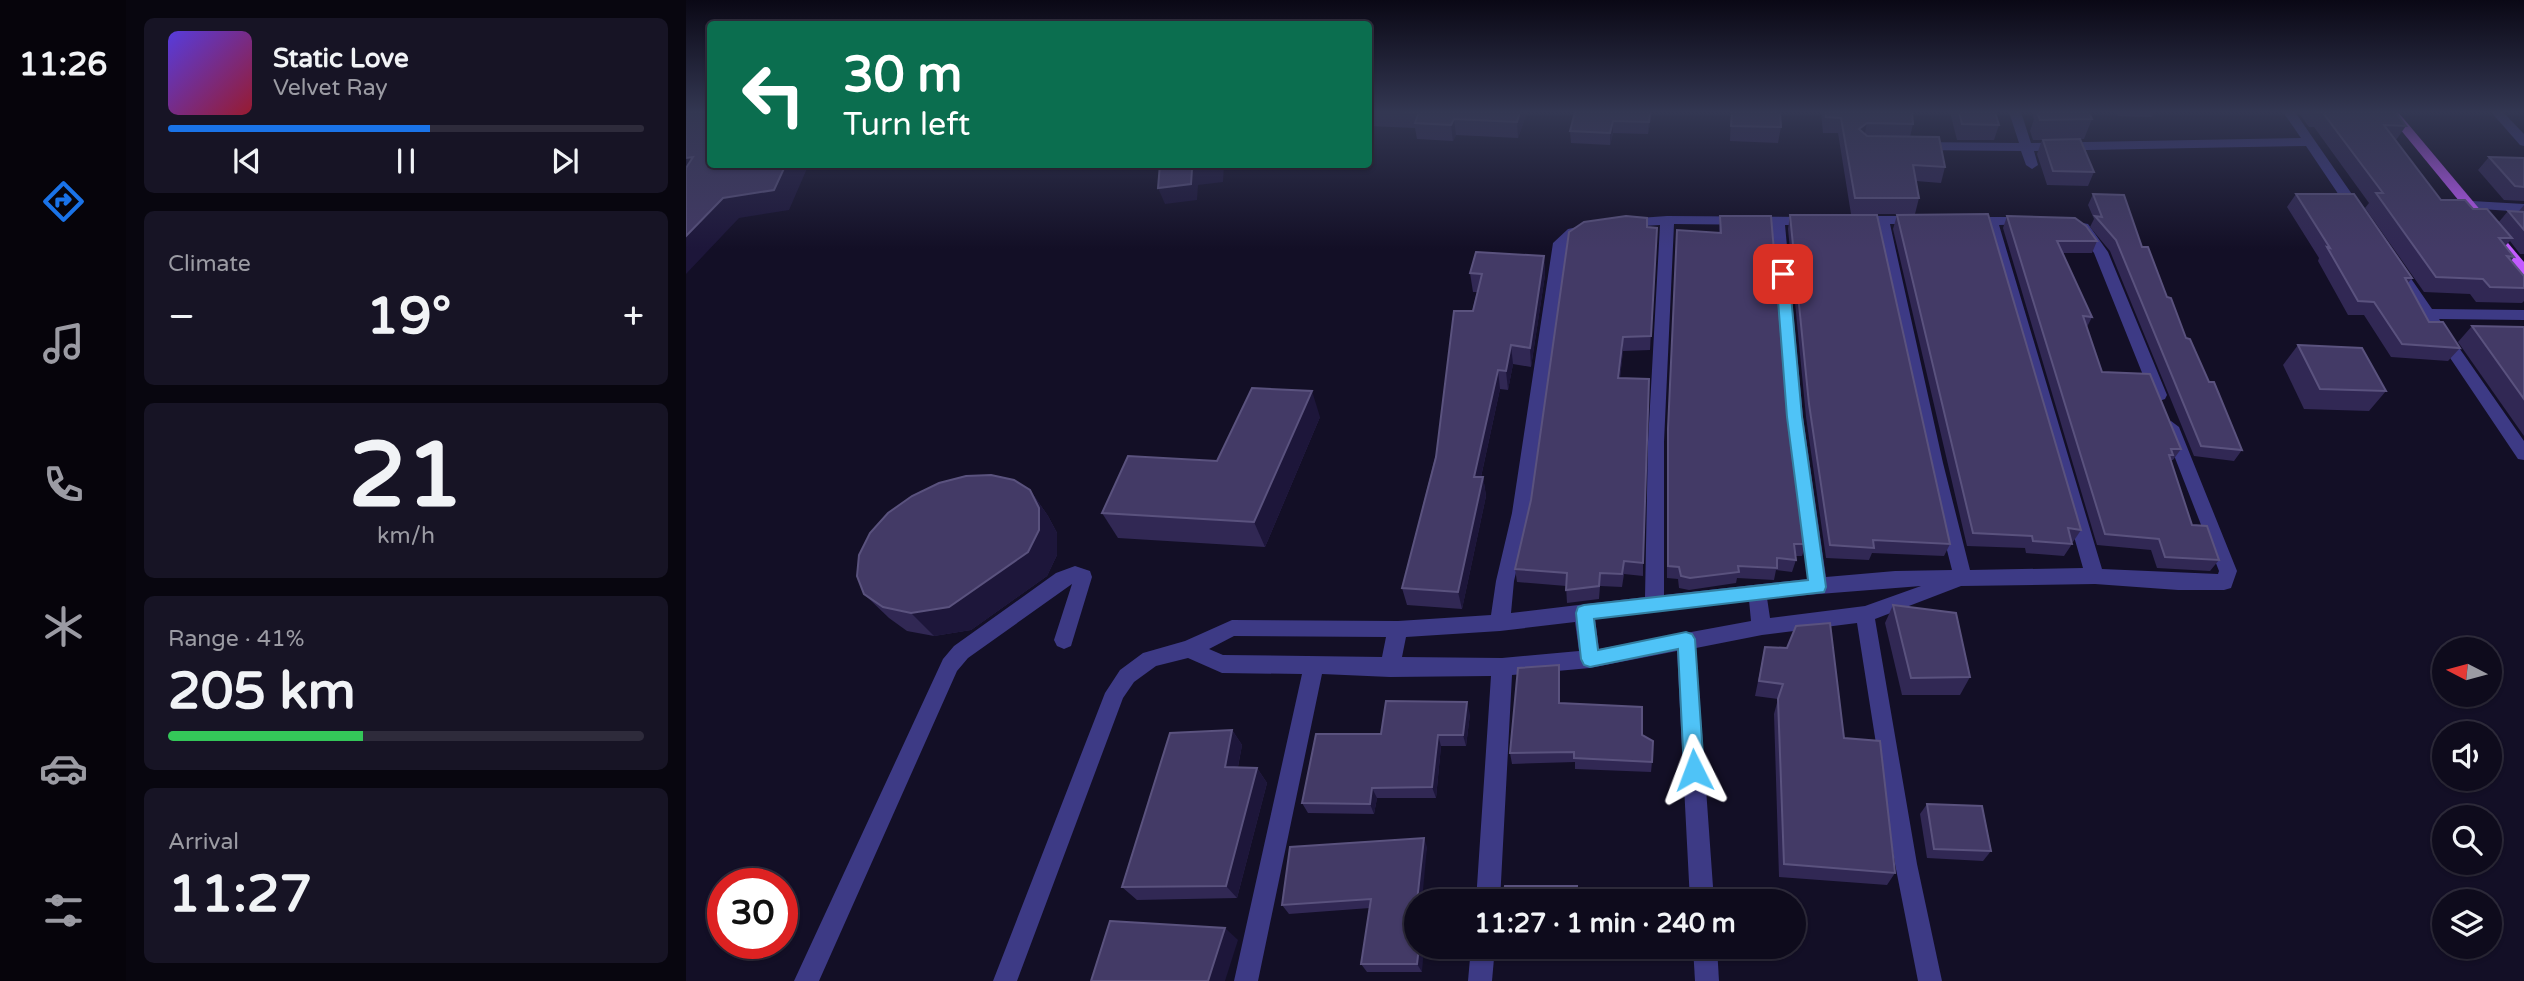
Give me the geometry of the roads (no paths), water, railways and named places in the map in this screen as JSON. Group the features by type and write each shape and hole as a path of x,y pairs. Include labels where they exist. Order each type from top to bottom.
{"main road":[{"path":"2431,158 2524,271"}],"street":[{"path":"2030,158 2032,165"},
{"path":"2320,158 2369,229"},
{"path":"2472,205 2524,208"},
{"path":"1654,605 1656,442 1667,220"},
{"path":"1500,623 1505,581 1521,513 1560,243 1573,232 1667,220 2049,222"},
{"path":"1882,220 1934,463 1963,579"},
{"path":"1991,221 2095,576"},
{"path":"1778,222 1795,417 1818,587"},
{"path":"1005,981 1115,693 1127,676 1150,659 1189,649 1232,628 1398,628 1500,623 1757,591 1895,579 2095,576 2178,582 2224,582 2228,572 2101,252 2088,231 2072,223"},
{"path":"2384,250 2524,454"},
{"path":"2429,314 2524,315"},
{"path":"806,981 950,665 961,652 1063,579 1075,574 1083,577 1064,640"},
{"path":"1189,649 1222,664 1314,664 1390,668 1502,667 1590,659 1686,639 1865,614 1963,579"},
{"path":"1757,591 1762,627"},
{"path":"1584,613 1590,659"},
{"path":"1865,614 1906,864 1930,981"},
{"path":"1390,668 1398,628"},
{"path":"1686,639 1701,889"},
{"path":"1246,981 1314,664"},
{"path":"1489,889 1502,667"},
{"path":"1480,981 1482,959"},
{"path":"1705,959 1707,981"}]}
